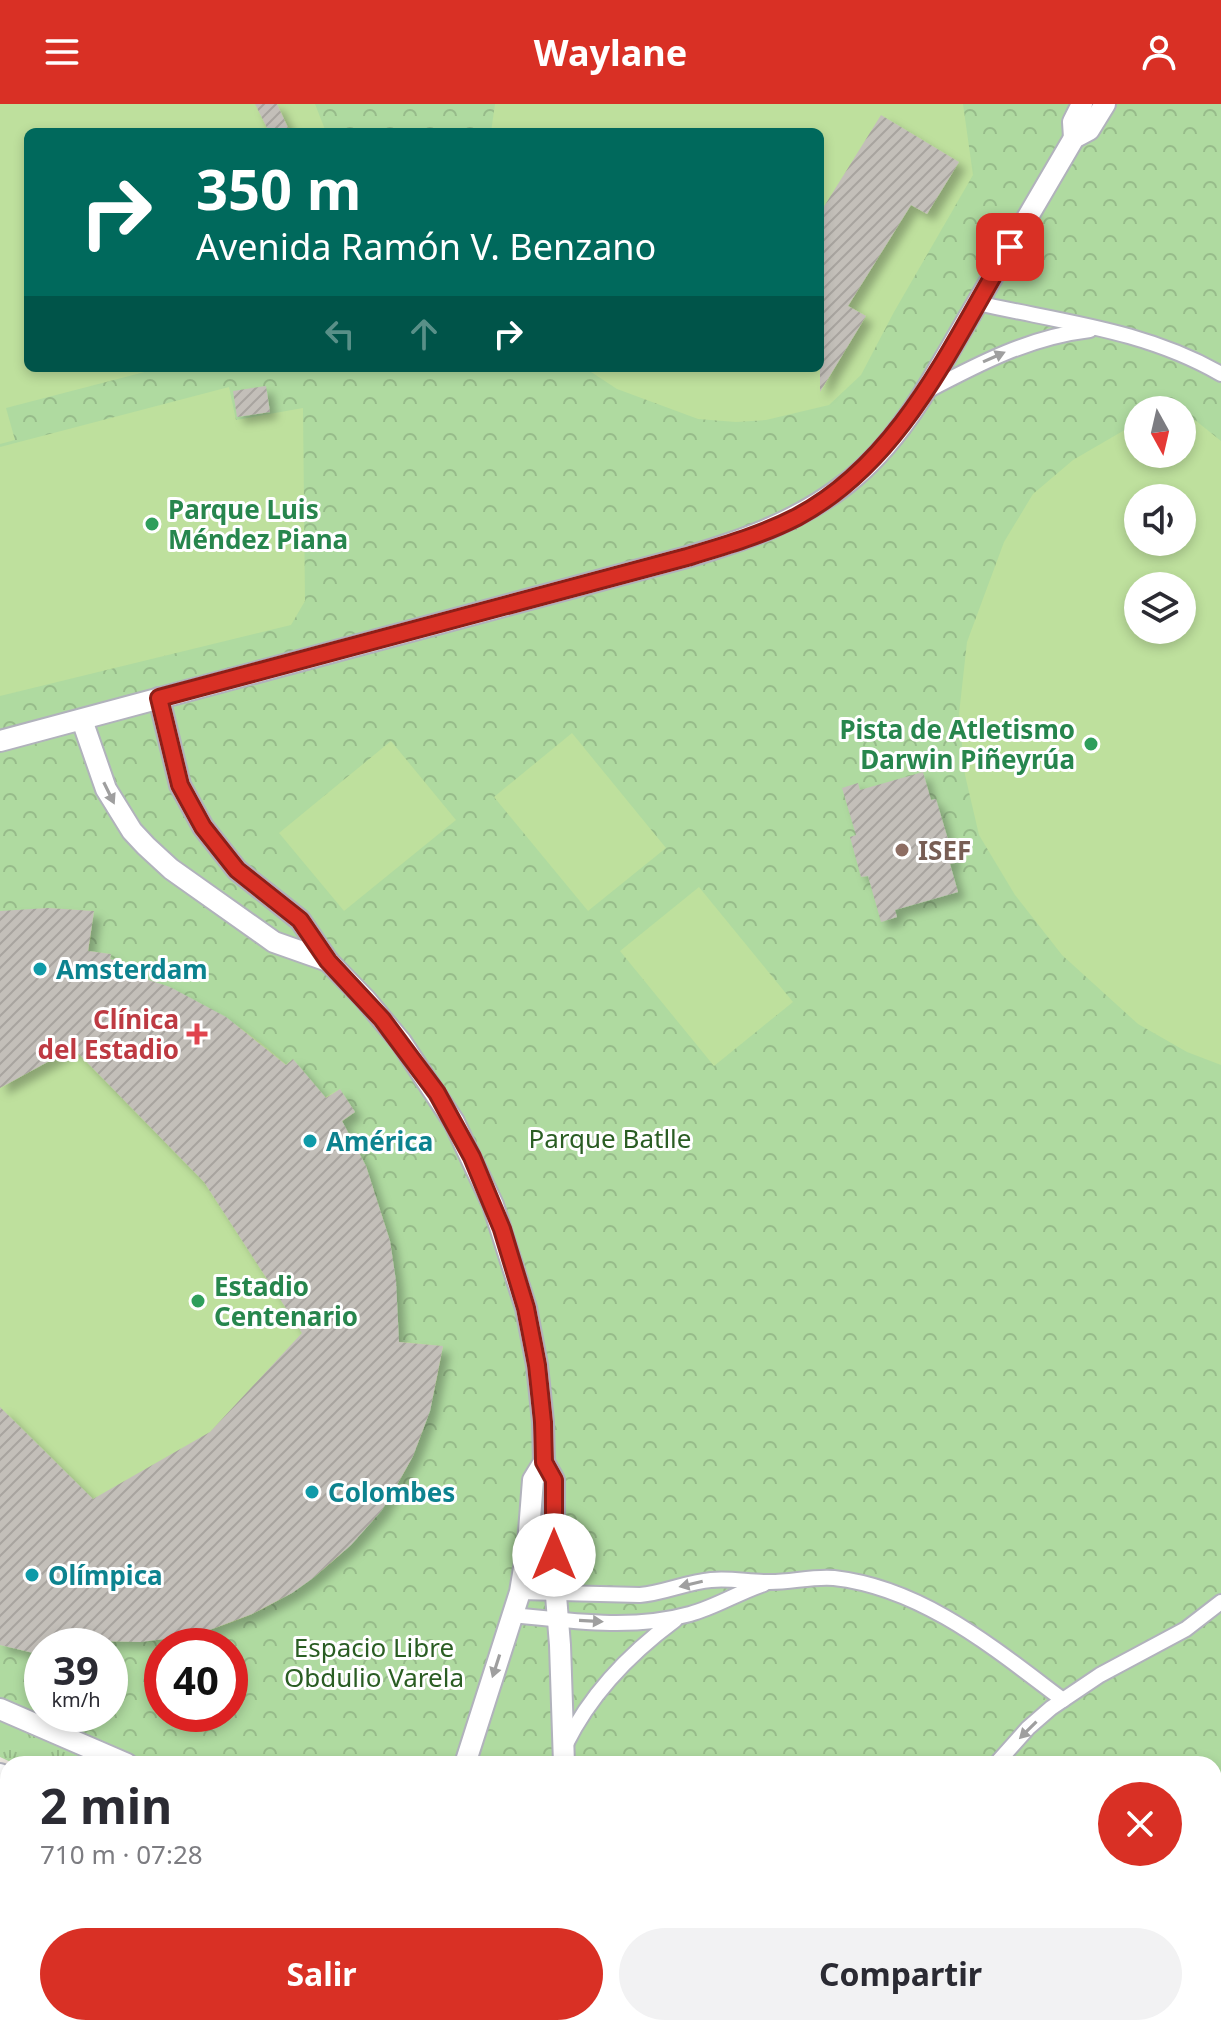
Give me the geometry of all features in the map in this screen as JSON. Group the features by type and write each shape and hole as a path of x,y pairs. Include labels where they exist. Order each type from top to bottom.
{"street":[{"path":"1074,138 1073,122 1082,104"},
{"path":"0,741 687,557 767,531 824,500 869,465 895,435 925,392 1074,138 1089,130 1105,104"},
{"path":"977,303 1106,328 1191,357 1221,374"},
{"path":"925,392 1023,344 1064,333 1106,328"},
{"path":"159,698 180,785 203,827 237,870 300,920 328,961 382,1019 437,1093 472,1157 493,1205 526,1308 537,1365 544,1462 554,1480 555,1593 564,1756"},
{"path":"82,720 106,789 132,831 146,846 171,869 274,942 328,961"},
{"path":"468,1756 520,1592 528,1544 533,1480 544,1462"},
{"path":"520,1592 640,1595 712,1580 768,1582 830,1577 857,1582 963,1625 1063,1700"},
{"path":"513,1615 639,1623 693,1614 768,1582"},
{"path":"1003,1756 1028,1728 1063,1700 1100,1675 1186,1629 1221,1602"},
{"path":"564,1756 576,1723 616,1670 679,1617"},
{"path":"0,1709 109,1756"}],"green space":[{"name":"Parque Batlle","path":"0,104 1221,104 1221,1756 109,1756 53,1732 128,1732 128,1628 24,1628 24,1719 0,1709"},
{"path":"0,104 315,104 324,128 24,128 24,372 145,372 6,408 15,440 0,444"},
{"path":"495,104 963,104 973,175 861,375 829,405 766,420 736,422 698,419 617,389 591,372 824,372 824,128 492,128"},
{"name":"Parque Luis Méndez Piana","path":"229,387 236,420 303,408 305,601 291,625 0,696 0,447"},
{"name":"Pista de Atletismo Darwin Piñeyrúa","path":"1196,421 1221,441 1221,1065 1187,1052 1138,1024 1062,955 1015,895 979,835 965,775 959,714 967,642 1004,542 1033,494 1073,460 1124,430 1124,468 1196,468"},
{"path":"572,733 666,848 588,911 494,797"},
{"path":"391,741 456,820 344,911 279,833"},
{"path":"699,887 793,1002 714,1066 620,951"},
{"name":"Estadio Centenario","path":"48,908 94,911 89,951 111,954 110,960 137,967 135,975 215,1012 286,1064 293,1059 325,1097 340,1089 355,1112 342,1122 366,1166 390,1241 395,1341 443,1346 435,1389 412,1457 394,1490 372,1520 319,1573 288,1595 221,1627 144,1628 144,1641 130,1642 128,1628 24,1628 24,1651 0,1645 0,912"},
{"path":"0,1721 24,1732 80,1756 0,1756"}],"building":[{"path":"255,104 277,104 288,128 267,128"},
{"path":"881,115 959,162 927,214 911,205 848,306 866,316 820,392 820,372 824,372 824,207"},
{"path":"266,386 270,412 237,417 233,391"},
{"name":"ISEF","path":"923,772 931,800 936,799 955,863 950,864 958,892 895,910 897,917 881,922 868,876 861,877 850,837 856,835 842,788 858,783 860,790"},
{"name":"Estadio Centenario","path":"48,908 94,911 88,951 111,954 110,959 137,967 134,975 170,987 226,1017 286,1065 293,1059 326,1098 340,1089 355,1112 342,1121 366,1166 390,1241 396,1281 399,1342 443,1346 430,1411 413,1456 382,1510 351,1545 292,1593 252,1614 215,1628 144,1628 144,1642 141,1642 128,1642 128,1628 24,1628 24,1651 0,1645 0,1407 93,1499 210,1432 302,1333 204,1182 73,1048 0,1088 0,911"}],"place":[{"name":"Parque Luis Méndez Piana","path":"152,524"},
{"name":"Pista de Atletismo Darwin Piñeyrúa","path":"1091,744"},
{"name":"ISEF","path":"902,850"},
{"name":"Amsterdam","path":"40,969"},
{"name":"Clínica del Estadio","path":"197,1034"},
{"name":"América","path":"310,1141"},
{"name":"Estadio Centenario","path":"198,1301"},
{"name":"Colombes","path":"312,1492"},
{"name":"Olímpica","path":"32,1575"}],"route":[{"path":"554,1555 554,1480 544,1462 537,1365 526,1308 502,1229 472,1157 437,1093 382,1019 328,961 300,920 237,870 220,852 180,785 159,698 687,557 767,531 796,517 869,465 895,435 918,404 1010,247"}],"park label":[{"name":"Espacio Libre Obdulio Varela","path":"374,1662"}]}
